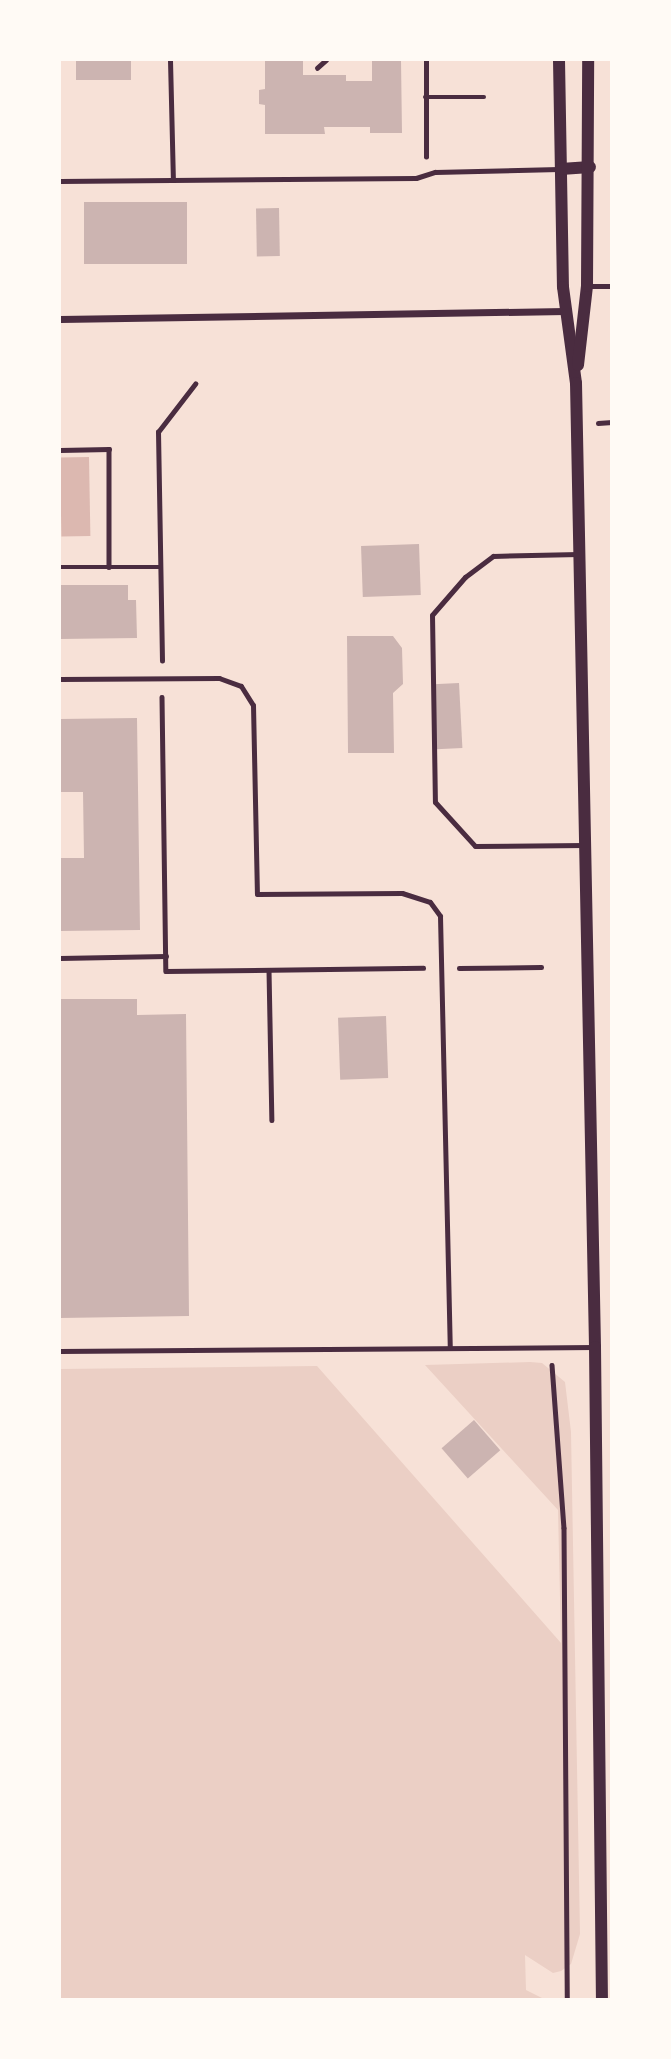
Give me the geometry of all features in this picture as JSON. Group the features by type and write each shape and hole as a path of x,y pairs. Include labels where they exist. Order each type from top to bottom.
{"street":[{"path":"559,60 563,287 576,383 595,1347 602,2000"},
{"path":"576,383 587,286 590,167 588,60"},
{"path":"561,169 590,167"},
{"path":"563,287 587,286"},
{"path":"60,319 585,311"}],"lane":[{"path":"170,60 173,180"},
{"path":"60,181 416,178 435,172 561,169"},
{"path":"587,286 611,286"},
{"path":"579,554 493,556 466,577 432,615 435,802 475,846 585,845"},
{"path":"60,678 219,678 241,686 253,705 257,894 402,893 430,902 440,916 450,1348"},
{"path":"60,1352 595,1347"}],"path":[{"path":"317,68 326,60"},
{"path":"426,60 426,160 435,172"},
{"path":"425,97 484,97"},
{"path":"162,678 158,432 195,384"},
{"path":"60,450 109,449 109,567"},
{"path":"60,567 160,567"},
{"path":"60,958 166,956"},
{"path":"269,970 272,1120"},
{"path":"547,1348 558,1416 564,1528 567,2000"}],"shaded area":[{"path":"89,457 90,536 61,536 60,458"},
{"path":"542,1363 565,1382 571,1432 580,1934 571,1964 553,1973 525,1955 526,1990 544,1999 60,1999 60,1369 317,1366 561,1643 558,1510 425,1365"}],"building":[{"path":"76,60 131,60 131,80 76,80"},
{"path":"265,60 303,60 303,75 346,75 346,81 372,81 372,60 401,60 402,133 370,133 370,127 324,127 325,134 265,134 265,105 259,104 259,90 265,89"},
{"path":"84,202 187,202 187,264 84,264"},
{"path":"256,208 279,208 280,256 257,256"},
{"path":"419,544 421,595 363,597 361,546"},
{"path":"60,585 128,585 128,600 136,600 137,638 60,639"},
{"path":"347,636 393,636 402,648 403,684 393,693 394,753 348,753"},
{"path":"459,683 462,748 436,749 433,684"},
{"path":"137,718 140,930 60,931 60,858 84,858 83,792 60,792 60,719"},
{"path":"60,999 137,999 137,1015 186,1014 189,1316 60,1318"},
{"path":"386,1016 388,1078 340,1080 338,1018"},
{"path":"474,1420 500,1450 468,1478 442,1448"}]}
